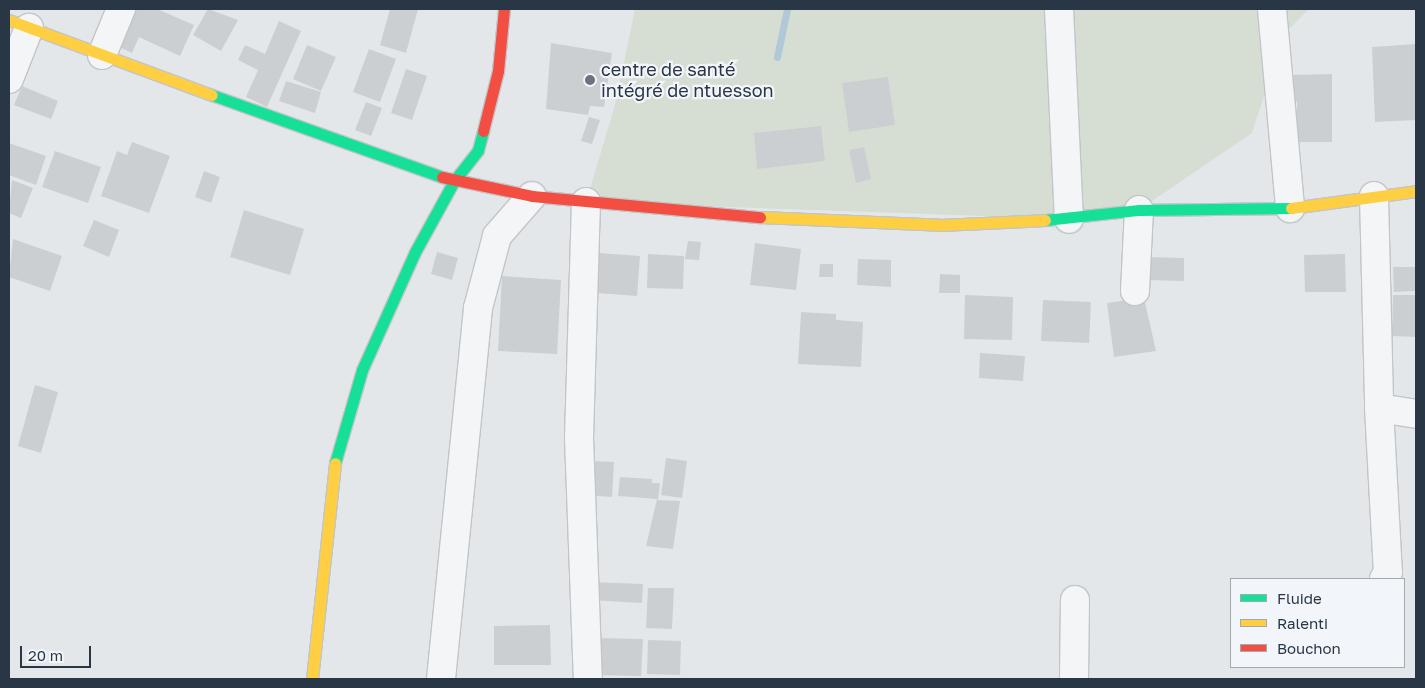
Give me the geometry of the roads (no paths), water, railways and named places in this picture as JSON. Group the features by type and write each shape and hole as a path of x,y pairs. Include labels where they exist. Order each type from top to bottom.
{"street":[{"path":"102,55 121,9"},
{"path":"312,679 328,502 339,438 390,304 454,180 478,150 488,126 504,9"},
{"path":"1059,9 1070,219"},
{"path":"1272,9 1290,208"},
{"path":"9,79 19,24 454,180 532,196 763,217 940,225 1070,219 1139,210 1290,208 1416,191"},
{"path":"441,679 478,308 497,236 532,196"},
{"path":"1374,196 1379,408 1388,572 1385,578"},
{"path":"586,202 579,438 588,679"},
{"path":"1134,291 1139,210"},
{"path":"1379,408 1416,414"},
{"path":"1074,679 1075,600"}],"waterway":[{"path":"777,57 787,9"}],"place":[{"name":"centre de santé intégré de ntuesson","path":"590,80"}]}
